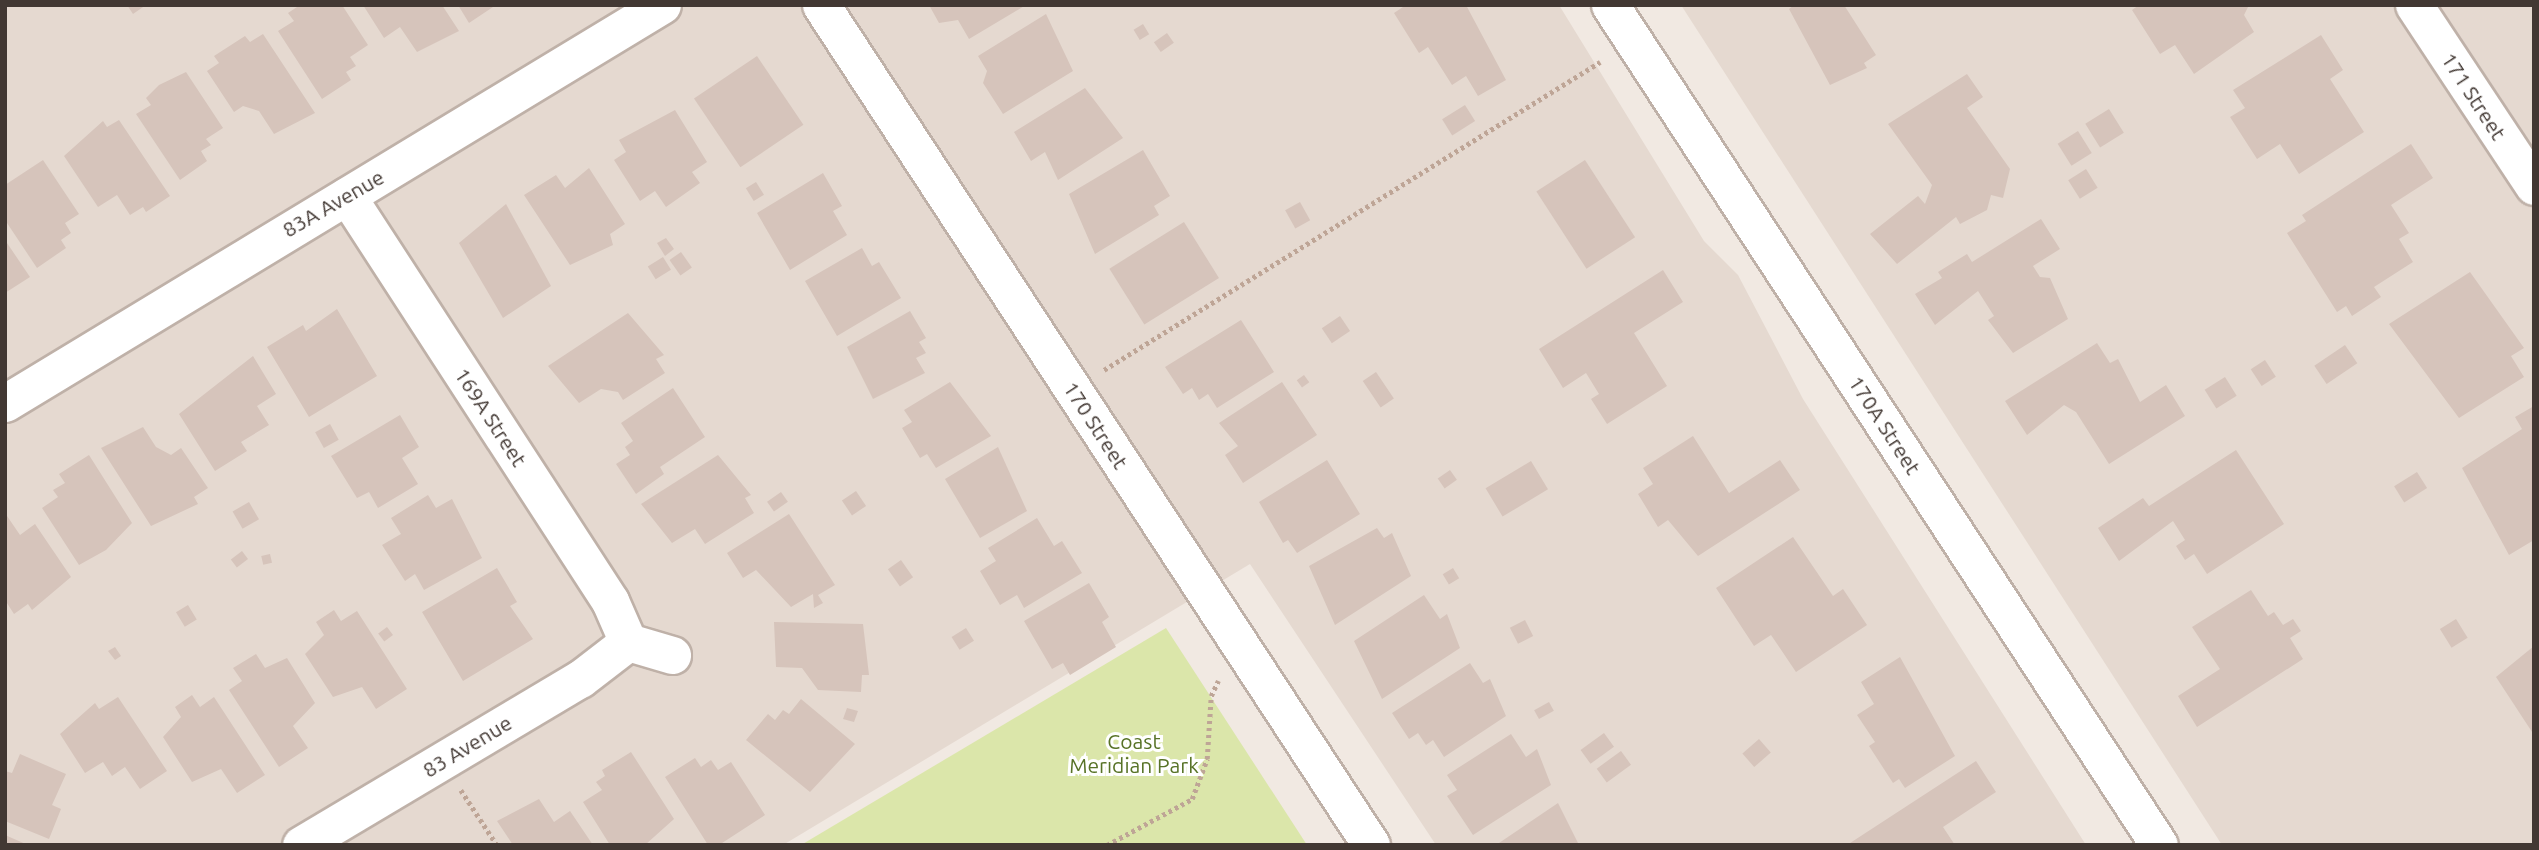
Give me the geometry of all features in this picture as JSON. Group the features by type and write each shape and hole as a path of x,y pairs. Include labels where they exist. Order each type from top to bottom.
{"street":[{"name":"83A Avenue","path":"5,402 662,5"},
{"name":"170 Street","path":"821,5 1371,845"},
{"name":"170A Street","path":"1610,5 2159,845"},
{"name":"171 Street","path":"2414,5 2534,186"},
{"name":"169A Street","path":"347,196 610,601 628,642"},
{"path":"628,642 673,655"},
{"name":"83 Avenue","path":"302,845 580,678 628,642"}],"path":[{"path":"1100,372 1600,62"},
{"path":"1107,845 1192,799 1207,759 1211,696 1218,681"},
{"path":"442,761 497,845"}],"shaded area":[{"path":"5,5 1559,5 1704,241 1738,275 1803,399 2086,845 1436,845 1250,564 783,845 5,845"},
{"path":"1681,5 2534,5 2534,845 2222,845"}],"green space":[{"name":"Coast Meridian Park","path":"1166,628 1307,845 801,845"}],"building":[{"path":"127,5 146,5 133,14"},
{"path":"300,5 342,5 368,45 350,57 356,66 346,72 351,80 322,99 278,31 294,21 288,13"},
{"path":"363,5 442,5 459,31 417,52 400,27 384,38"},
{"path":"458,5 496,5 469,23"},
{"path":"929,5 1026,5 969,39 958,20 939,23"},
{"path":"1406,5 1466,5 1506,80 1478,96 1466,76 1452,85 1428,47 1419,53 1394,13"},
{"path":"1794,5 1844,5 1876,55 1864,63 1867,68 1830,85 1789,9"},
{"path":"2139,5 2249,5 2244,15 2254,32 2194,74 2175,45 2160,54 2132,10"},
{"path":"1046,14 1073,71 1003,114 983,83 987,71 978,56"},
{"path":"1143,24 1149,34 1140,40 1134,30"},
{"path":"1167,33 1174,43 1161,52 1154,42"},
{"path":"263,34 315,113 274,134 259,111 243,106 234,112 207,71 219,63 214,56 245,36 250,42"},
{"path":"2321,35 2343,70 2330,79 2364,132 2299,174 2280,144 2257,159 2230,117 2245,108 2233,90"},
{"path":"757,56 803,125 740,167 694,98"},
{"path":"186,72 223,128 206,139 211,145 201,151 207,161 180,180 136,114 151,105 146,98 159,85"},
{"path":"1967,74 1983,97 1967,108 2010,169 2003,198 1991,195 1987,210 1960,224 1956,217 1897,264 1870,234 1918,196 1925,204 1932,185 1888,124"},
{"path":"1085,88 1123,138 1058,180 1045,152 1031,161 1014,132"},
{"path":"1465,105 1475,121 1452,135 1442,119"},
{"path":"2109,109 2124,133 2100,148 2085,124"},
{"path":"675,110 707,162 692,172 700,183 666,207 655,191 640,201 614,160 626,152 619,140"},
{"path":"119,120 170,196 146,212 143,207 130,215 117,195 98,207 64,156 103,121 107,127"},
{"path":"2078,131 2092,153 2071,166 2058,144"},
{"path":"2411,144 2433,178 2391,205 2409,233 2399,239 2413,262 2374,287 2381,297 2352,316 2346,306 2337,312 2287,233 2306,221 2302,215"},
{"path":"1143,150 1170,196 1154,206 1159,215 1095,254 1069,194"},
{"path":"43,160 79,214 65,223 71,233 61,240 66,248 37,268 5,220 5,185"},
{"path":"1585,160 1635,237 1586,269 1536,192"},
{"path":"589,168 625,224 610,234 613,245 570,265 524,195 556,175 565,188"},
{"path":"2086,169 2098,188 2080,199 2068,180"},
{"path":"823,173 842,206 833,211 847,235 790,270 757,213"},
{"path":"756,182 764,195 754,201 746,188"},
{"path":"1300,202 1310,220 1295,229 1285,210"},
{"path":"506,204 551,286 503,318 459,243"},
{"path":"2041,219 2060,249 2033,266 2040,277 2050,278 2068,319 2013,353 1988,320 1994,316 1978,291 1935,325 1915,294 1942,278 1938,272 1967,254 1972,262"},
{"path":"1184,222 1219,278 1144,325 1109,269"},
{"path":"666,238 674,249 665,256 657,243"},
{"path":"5,240 30,277 5,293"},
{"path":"862,248 872,266 879,262 901,298 837,336 805,281"},
{"path":"681,252 692,268 680,276 670,260"},
{"path":"663,257 671,270 656,279 648,267"},
{"path":"1663,270 1683,302 1634,333 1667,386 1607,424 1591,399 1599,394 1586,373 1563,388 1539,349"},
{"path":"2470,272 2524,348 2511,356 2524,377 2459,418 2389,324"},
{"path":"337,309 377,376 309,417 267,347 303,325 306,331"},
{"path":"910,311 926,338 919,342 926,353 916,358 925,373 873,399 847,347"},
{"path":"628,313 664,355 656,359 665,373 623,400 618,392 601,389 579,403 548,366"},
{"path":"1340,316 1350,331 1332,343 1322,328"},
{"path":"1241,320 1274,372 1217,408 1208,394 1199,400 1192,388 1183,394 1165,367"},
{"path":"2097,343 2110,363 2118,359 2140,402 2166,385 2185,416 2109,464 2076,412 2064,405 2027,435 2005,401"},
{"path":"2345,345 2357,363 2327,384 2314,366"},
{"path":"253,356 276,394 257,406 269,425 241,442 247,451 215,471 179,414"},
{"path":"2265,360 2276,377 2262,386 2251,369"},
{"path":"1376,372 1394,399 1381,407 1363,381"},
{"path":"1304,375 1309,382 1302,388 1297,380"},
{"path":"2225,377 2237,396 2216,408 2205,390"},
{"path":"950,382 991,436 936,468 927,454 920,458 902,428 912,422 904,410"},
{"path":"1282,382 1317,435 1243,483 1225,455 1238,446 1219,423"},
{"path":"673,388 705,437 660,467 664,474 636,494 616,464 630,455 625,447 633,441 621,423"},
{"path":"2534,406 2534,540 2509,555 2462,468 2522,429 2515,417"},
{"path":"400,415 419,447 402,458 418,484 378,508 369,492 357,498 331,456"},
{"path":"330,424 339,440 324,448 315,432"},
{"path":"143,427 156,447 171,455 181,448 208,488 194,497 198,504 151,526 101,448"},
{"path":"1693,436 1729,493 1780,460 1800,490 1698,556 1668,520 1658,527 1638,494 1653,484 1643,468"},
{"path":"998,447 1027,511 980,538 945,479"},
{"path":"2236,450 2284,524 2207,574 2194,554 2185,560 2176,546 2185,540 2173,521 2119,561 2098,528 2143,498 2149,506"},
{"path":"89,455 132,523 106,550 79,565 42,508 58,497 53,490 65,483 59,474"},
{"path":"718,455 751,495 745,498 754,513 705,544 695,529 672,543 641,504"},
{"path":"1327,460 1360,514 1297,553 1288,540 1283,543 1259,502"},
{"path":"1531,461 1548,489 1503,517 1486,488"},
{"path":"1450,470 1457,480 1445,488 1438,479"},
{"path":"2417,472 2427,488 2404,502 2394,486"},
{"path":"856,491 866,506 852,515 842,501"},
{"path":"781,492 788,502 774,512 767,502"},
{"path":"428,495 436,508 452,499 482,558 424,590 415,574 405,581 382,545 401,534 391,518"},
{"path":"249,502 259,519 243,529 233,512"},
{"path":"5,513 20,535 35,524 71,577 32,610 28,604 14,614 5,600"},
{"path":"789,514 835,585 818,595 823,603 814,608 813,594 791,607 756,570 743,578 727,553"},
{"path":"1037,518 1054,546 1062,541 1082,573 1024,608 1017,595 1000,605 980,571 996,561 988,548"},
{"path":"1377,528 1384,538 1392,533 1411,576 1335,625 1309,566"},
{"path":"1793,537 1833,596 1843,589 1867,625 1796,672 1771,635 1754,646 1716,588"},
{"path":"242,551 248,559 237,567 231,559"},
{"path":"270,554 272,563 263,565 261,556"},
{"path":"901,560 913,577 900,586 888,569"},
{"path":"497,568 517,602 510,606 533,639 463,681 422,612"},
{"path":"1453,568 1459,578 1449,584 1443,574"},
{"path":"1089,583 1109,617 1102,622 1116,647 1070,675 1063,663 1052,669 1024,621"},
{"path":"2251,590 2268,616 2274,612 2283,625 2293,619 2301,631 2290,638 2303,659 2197,727 2178,696 2220,669 2192,627"},
{"path":"1424,595 1440,619 1447,614 1460,648 1382,699 1354,641"},
{"path":"188,605 197,620 185,627 176,612"},
{"path":"334,610 341,621 357,611 407,689 376,709 362,687 333,697 305,654 324,635 316,622"},
{"path":"2456,619 2468,638 2452,648 2440,629"},
{"path":"1525,620 1533,636 1518,644 1510,628"},
{"path":"774,622 863,624 869,675 862,675 861,692 818,690 802,668 776,667"},
{"path":"387,627 393,635 384,642 378,634"},
{"path":"966,628 974,641 960,650 952,637"},
{"path":"2534,646 2534,735 2496,677"},
{"path":"115,647 121,656 115,660 108,651"},
{"path":"256,654 265,668 287,658 315,703 293,726 308,748 279,767 229,690 242,681 233,668"},
{"path":"1900,657 1955,756 1905,788 1899,779 1893,783 1869,746 1875,742 1857,715 1874,704 1861,682"},
{"path":"1470,663 1483,683 1490,679 1506,716 1444,757 1433,740 1426,745 1418,733 1409,739 1392,713"},
{"path":"192,695 200,707 214,697 265,775 237,793 221,769 192,782 163,737 181,717 175,707"},
{"path":"118,697 167,771 140,789 125,767 112,776 103,762 85,773 60,734 95,703 99,709"},
{"path":"801,699 855,744 810,792 746,740 768,714 775,720 783,710 789,714"},
{"path":"1549,702 1554,711 1539,719 1534,710"},
{"path":"847,708 858,711 854,722 843,719"},
{"path":"1604,733 1614,747 1591,764 1581,750"},
{"path":"1511,734 1526,757 1537,749 1551,785 1473,835 1447,796 1457,790 1447,775"},
{"path":"1759,739 1771,753 1754,767 1742,753"},
{"path":"1621,751 1631,765 1607,782 1597,769"},
{"path":"631,752 674,819 645,845 610,845 583,802 602,790 596,782 605,776 602,770"},
{"path":"20,754 66,774 52,805 61,809 49,839 5,821 5,771 12,773"},
{"path":"695,758 701,767 711,760 718,770 731,762 765,815 719,845 708,845 665,777"},
{"path":"1976,761 1996,792 1943,827 1955,845 1847,845"},
{"path":"539,799 554,822 570,811 593,845 513,845 497,821"},
{"path":"1558,803 1579,845 1496,845"},
{"path":"5,835 28,845 5,845"}]}
